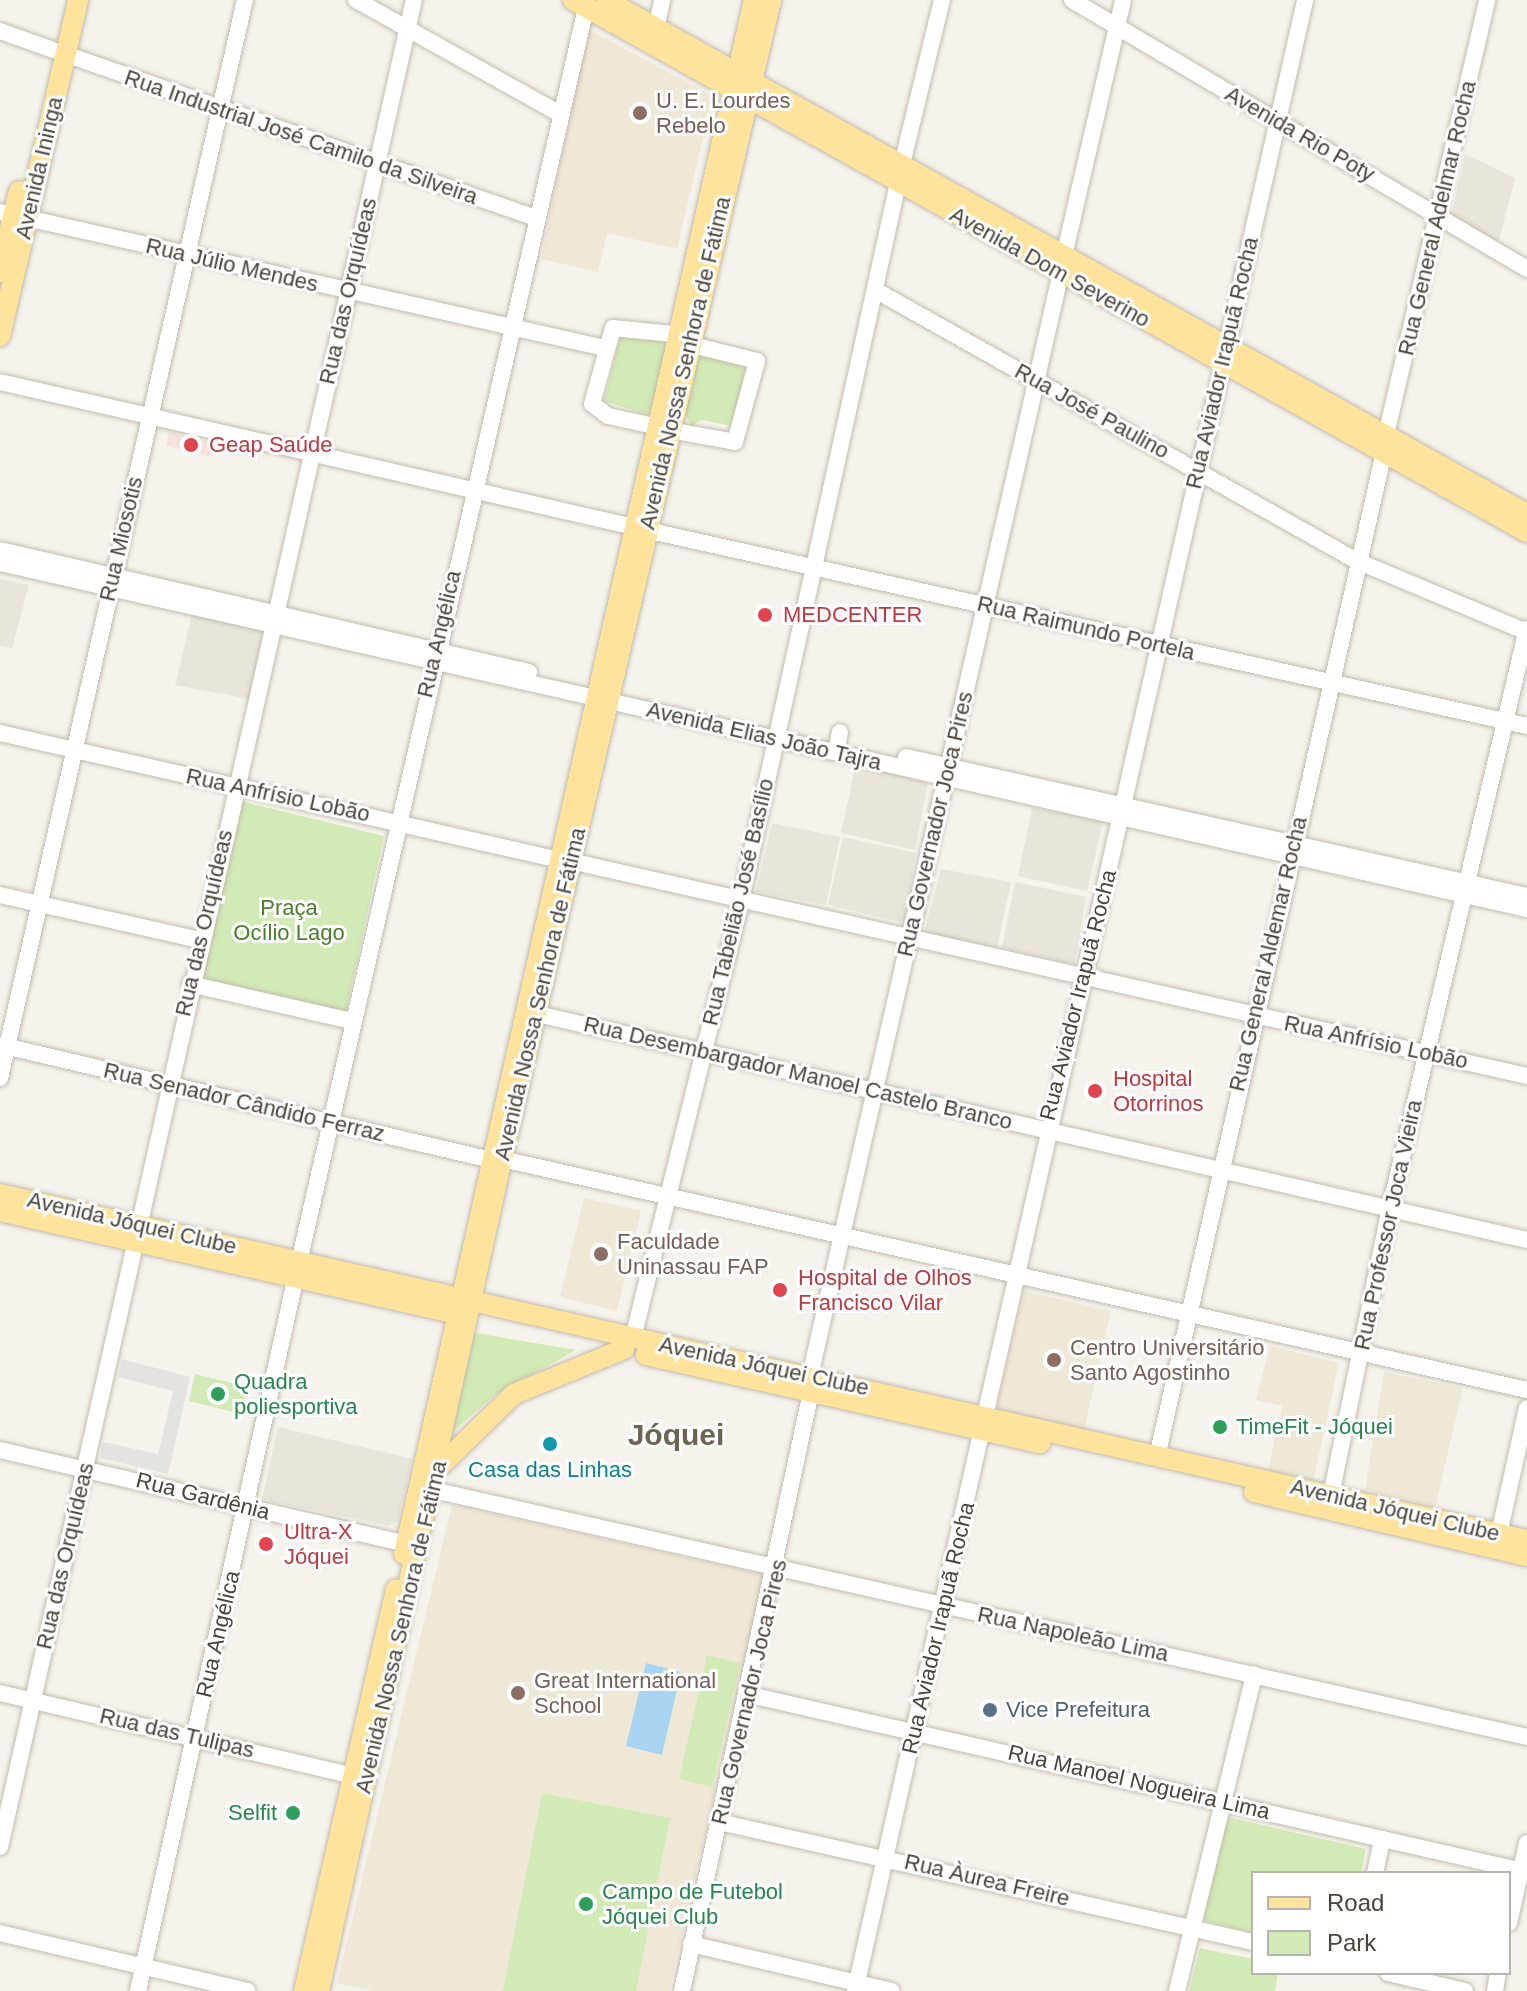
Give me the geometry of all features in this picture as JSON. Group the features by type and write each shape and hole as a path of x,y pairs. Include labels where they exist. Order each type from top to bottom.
{"main road":[{"name":"Avenida Ininga","path":"59,52 65,0"},
{"name":"Avenida Ininga","path":"0,272 59,52 78,0"},
{"name":"Avenida Dom Severino","path":"606,0 742,86"},
{"name":"Avenida Nossa Senhora de Fátima","path":"742,86 754,0"},
{"name":"Avenida Nossa Senhora de Fátima","path":"304,1991 681,339 742,86 771,0"},
{"name":"Avenida Dom Severino","path":"580,4 742,86 1385,444 1527,514"},
{"name":"Avenida Ininga","path":"0,336 13,215"},
{"name":"Avenida Dom Severino","path":"1385,444 1527,532"},
{"name":"Avenida Nossa Senhora de Fátima","path":"495,1159 537,1014 562,860"},
{"name":"Avenida Jóquei Clube","path":"0,1194 139,1232 297,1269 1497,1541 1527,1556"},
{"name":"Avenida Jóquei Clube","path":"0,1211 139,1232"},
{"name":"Avenida Nossa Senhora de Fátima","path":"319,1991 435,1481 462,1307"},
{"path":"435,1481 463,1436 514,1394 628,1344"},
{"name":"Avenida Jóquei Clube","path":"982,1422 1157,1457 1330,1502"},
{"name":"Avenida Jóquei Clube","path":"1497,1541 1527,1540"}],"street":[{"name":"Rua Miosotis","path":"0,1078 4,1045 36,903 245,0"},
{"path":"356,0 560,114"},
{"name":"Rua das Orquídeas","path":"0,1847 139,1232 199,940 414,0"},
{"path":"656,29 662,0"},
{"name":"Rua Tabelião José Basílio","path":"628,1344 741,900 812,566 942,0"},
{"name":"Avenida Rio Poty","path":"1072,0 1277,123 1439,214 1527,269"},
{"name":"Rua Governador Joca Pires","path":"682,1991 779,1566 810,1384 946,771 1123,0"},
{"name":"Rua Aviador Irapuã Rocha","path":"856,1987 945,1606 1013,1274 1083,981 1305,0"},
{"name":"Rua General Adelmar Rocha","path":"1385,444 1487,0"},
{"name":"Rua Angélica","path":"138,1991 247,1507 329,1121 537,218 580,4"},
{"name":"Rua Industrial José Camilo da Silveira","path":"0,31 377,165 537,218"},
{"name":"Rua Júlio Mendes","path":"13,215 605,348"},
{"name":"Rua José Paulino","path":"875,290 1357,561 1527,631"},
{"path":"617,325 681,339 757,361 735,442 661,428 595,409 605,348 617,325"},
{"name":"Rua Raimundo Portela","path":"0,382 1158,646 1527,726"},
{"name":"Rua General Aldemar Rocha","path":"1157,1457 1185,1313 1385,444"},
{"name":"Avenida Elias João Tajra","path":"0,550 110,583"},
{"name":"Avenida Elias João Tajra","path":"0,563 110,583 1291,849 1465,889 1527,909"},
{"name":"Rua Professor Joca Vieira","path":"1330,1502 1390,1208 1527,631"},
{"name":"Rua Anfrísio Lobão","path":"0,733 397,821 1083,981 1426,1051 1527,1076"},
{"name":"Avenida Elias João Tajra","path":"776,734 839,737 946,771"},
{"name":"Avenida Elias João Tajra","path":"1465,889 1527,896"},
{"path":"0,895 199,940"},
{"path":"190,984 352,1021"},
{"name":"Rua Desembargador Manoel Castelo Branco","path":"537,1014 875,1092 1219,1166 1527,1240"},
{"name":"Rua Senador Cândido Ferraz","path":"4,1045 169,1086 1527,1390"},
{"path":"1497,1541 1527,1408"},
{"name":"Rua Gardênia","path":"0,1450 85,1467 406,1544"},
{"name":"Rua Napoleão Lima","path":"435,1481 945,1606 1527,1737"},
{"path":"1177,1991 1220,1800 1254,1674"},
{"name":"Rua das Tulipas","path":"0,1693 353,1776"},
{"name":"Rua Manoel Nogueira Lima","path":"750,1695 1524,1871"},
{"name":"Rua Àurea Freire","path":"719,1822 886,1857 1251,1942"},
{"path":"1375,1871 1382,1839"},
{"path":"1511,1916 1524,1871 1527,1843"},
{"path":"0,1933 144,1964 247,1991"},
{"path":"691,1944 856,1987 892,1991"},
{"path":"1397,1975 1465,1991"}],"shaded area":[{"path":"588,29 713,96 677,249 607,233 598,272 541,259"},
{"path":"1465,154 1515,178 1498,244 1451,215"},
{"name":"Geap Saúde","path":"169,432 216,443 212,457 166,446"},
{"path":"0,579 29,585 12,648 0,646"},
{"path":"192,615 263,631 249,699 175,685"},
{"path":"856,764 928,783 915,850 841,833"},
{"path":"1032,808 1103,821 1087,891 1018,876"},
{"path":"772,823 840,837 826,905 756,892"},
{"path":"843,837 916,853 904,923 828,905"},
{"path":"941,869 1011,882 997,947 924,933"},
{"path":"1015,882 1086,897 1075,964 1002,948"},
{"name":"Faculdade Uninassau FAP","path":"584,1198 641,1211 617,1311 560,1297"},
{"name":"Centro Universitário Santo Agostinho","path":"1024,1291 1111,1311 1084,1430 996,1409"},
{"path":"1270,1346 1339,1363 1313,1482 1268,1471 1282,1406 1256,1400"},
{"path":"122,1359 190,1377 168,1474 100,1458 103,1442 158,1454 173,1391 118,1377"},
{"path":"1384,1372 1463,1388 1435,1507 1365,1490"},
{"path":"278,1427 413,1459 398,1521 389,1526 262,1499"},
{"path":"452,1505 764,1575 669,1991 373,1991 337,1983"}],"green space":[{"path":"621,334 666,340 670,348 651,416 604,401"},
{"path":"697,350 749,363 732,426 701,420 691,426 685,413"},
{"name":"Praça Ocílio Lago","path":"240,801 384,836 345,1016 196,981"},
{"path":"470,1332 576,1350 495,1395 450,1434"},
{"name":"Quadra poliesportiva","path":"195,1374 248,1387 242,1414 189,1401"},
{"path":"707,1655 740,1663 712,1787 679,1779"},
{"name":"Campo de Futebol Jóquei Club","path":"542,1793 670,1818 636,1991 503,1991"},
{"path":"1227,1817 1366,1849 1361,1871 1251,1871 1251,1932 1203,1920"},
{"path":"1200,1948 1251,1959 1251,1975 1278,1975 1275,1991 1189,1991"}],"water":[{"path":"646,1663 681,1672 662,1755 626,1746"}],"place":[{"name":"U. E. Lourdes Rebelo","path":"640,113"},
{"name":"Geap Saúde","path":"191,445"},
{"name":"MEDCENTER","path":"765,615"},
{"name":"Hospital Otorrinos","path":"1095,1091"},
{"name":"Faculdade Uninassau FAP","path":"601,1254"},
{"name":"Hospital de Olhos Francisco Vilar","path":"780,1290"},
{"name":"Centro Universitário Santo Agostinho","path":"1054,1360"},
{"name":"Quadra poliesportiva","path":"218,1394"},
{"name":"TimeFit - Jóquei","path":"1220,1427"},
{"name":"Casa das Linhas","path":"550,1444"},
{"name":"Ultra-X Jóquei","path":"266,1544"},
{"name":"Great International School","path":"518,1693"},
{"name":"Vice Prefeitura","path":"990,1710"},
{"name":"Selfit","path":"293,1813"},
{"name":"Campo de Futebol Jóquei Club","path":"586,1904"}],"district":[{"name":"Jóquei","path":"676,1435"}]}
